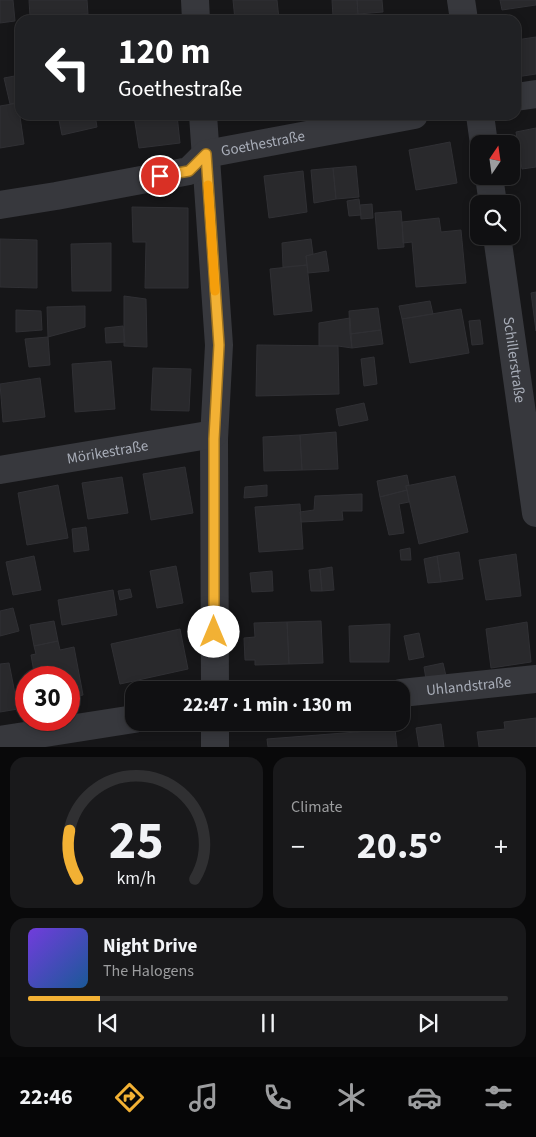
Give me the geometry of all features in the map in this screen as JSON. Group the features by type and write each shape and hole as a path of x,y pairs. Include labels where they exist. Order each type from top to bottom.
{"street":[{"path":"195,0 196,15"},
{"path":"461,0 463,15"},
{"path":"521,96 536,94"},
{"path":"204,120 219,345 214,434 215,681"},
{"name":"Goethestraße","path":"0,205 189,171 206,154 387,120"},
{"path":"481,120 483,135"},
{"name":"Schillerstraße","path":"498,245 536,513"},
{"name":"Mörikestraße","path":"0,470 214,434"},
{"name":"Uhlandstraße","path":"410,692 536,678"},
{"path":"0,740 125,720"},
{"path":"215,731 215,747"}],"building":[{"path":"0,0 13,0 15,21 0,23"},
{"path":"29,0 87,0 88,14 30,15"},
{"path":"233,0 277,0 279,15 234,15"},
{"path":"332,0 357,0 358,14 333,15"},
{"path":"357,0 382,0 383,12 358,14"},
{"path":"500,0 536,0 536,5 502,10"},
{"path":"536,37 536,74 521,76 521,39"},
{"path":"15,76 15,103 10,104 4,78"},
{"path":"15,104 15,120 20,120 24,144 0,148 0,106"},
{"path":"59,120 96,120 97,127 62,135"},
{"path":"135,120 178,120 180,143 139,148"},
{"path":"536,128 536,167 522,169 520,135 516,135 516,132"},
{"path":"450,142 457,183 416,190 409,150"},
{"path":"356,166 359,197 336,199 333,168"},
{"path":"333,168 336,199 314,203 311,170"},
{"path":"303,171 307,212 269,218 264,176"},
{"path":"359,199 361,215 349,216 347,201"},
{"path":"372,204 373,218 361,219 360,205"},
{"path":"132,207 188,208 188,288 145,288 146,242 133,242"},
{"path":"401,211 404,247 378,249 375,213"},
{"path":"439,218 441,232 461,230 466,283 416,287 412,242 403,243 402,222"},
{"path":"0,239 37,240 37,288 0,287"},
{"path":"311,239 313,254 306,256 307,265 283,267 282,243"},
{"path":"111,243 111,291 72,291 71,244"},
{"path":"326,251 329,271 308,273 306,256"},
{"path":"307,265 312,311 274,315 270,269"},
{"path":"536,292 536,331 531,293"},
{"path":"124,296 146,299 147,347 124,346"},
{"path":"430,301 433,314 402,319 399,306"},
{"path":"85,306 85,327 48,337 47,307"},
{"path":"378,308 381,330 350,334 349,311"},
{"path":"461,309 469,353 410,363 402,319"},
{"path":"16,310 41,311 42,330 16,332"},
{"path":"350,318 352,348 319,346 319,323"},
{"path":"480,320 483,344 472,345 469,321"},
{"path":"123,326 125,342 106,343 105,328"},
{"path":"381,330 383,344 352,348 350,334"},
{"path":"48,337 50,365 29,367 25,339"},
{"path":"257,345 338,346 339,394 256,396"},
{"path":"374,357 377,384 364,386 361,359"},
{"path":"111,361 115,409 75,412 72,364"},
{"path":"153,368 191,369 189,411 151,410"},
{"path":"40,378 45,417 3,422 0,384"},
{"path":"364,403 368,420 339,426 336,409"},
{"path":"336,432 338,469 302,470 300,435"},
{"path":"300,435 302,470 264,471 263,437"},
{"path":"185,467 193,513 151,520 143,474"},
{"path":"407,475 409,485 405,486 407,490 380,497 377,481"},
{"path":"455,476 468,532 419,544 406,486"},
{"path":"122,477 128,513 88,519 82,483"},
{"path":"58,485 68,538 27,545 18,493"},
{"path":"267,485 267,496 244,498 245,487"},
{"path":"407,490 409,502 399,504 404,533 389,535 380,497"},
{"path":"362,494 362,511 342,511 343,520 301,522 300,512 314,510 315,496"},
{"path":"300,504 303,549 259,552 255,507"},
{"path":"86,527 89,550 74,552 72,529"},
{"path":"410,548 411,560 401,560 400,550"},
{"path":"459,552 463,579 441,582 437,556"},
{"path":"516,554 521,596 486,600 479,560"},
{"path":"34,556 41,590 13,595 6,562"},
{"path":"437,556 441,582 428,583 424,559"},
{"path":"176,566 183,603 157,608 150,571"},
{"path":"332,567 334,590 322,591 320,569"},
{"path":"320,569 322,591 311,591 309,570"},
{"path":"272,571 273,591 252,592 250,573"},
{"path":"130,589 132,597 120,600 118,591"},
{"path":"113,590 117,615 62,625 58,600"},
{"path":"13,608 19,631 0,636 0,611"},
{"path":"54,621 58,641 34,646 30,625"},
{"path":"321,621 323,663 289,664 287,622"},
{"path":"287,622 289,664 255,665 255,660 245,660 244,638 255,637 254,623"},
{"path":"527,622 531,662 491,668 486,629"},
{"path":"390,624 389,662 350,662 349,626"},
{"path":"180,629 188,669 134,681 125,681 125,683 120,684 111,644"},
{"path":"419,633 424,657 409,660 404,636"},
{"path":"58,641 60,650 74,647 78,666 33,666 31,655 36,654 34,646"},
{"path":"9,663 15,694 15,710 0,712 0,664"},
{"path":"443,663 446,676 426,679 424,667"},
{"path":"80,679 83,695 80,696"},
{"path":"536,718 536,747 479,747 477,732 505,729 504,722"},
{"path":"441,724 444,747 419,747 416,728"},
{"path":"369,731 395,731 397,747 268,747 267,739"}],"slow traffic":[{"path":"208,185 215,291"}],"route":[{"path":"160,176 189,171 206,154 219,345 214,439 214,632"}]}
